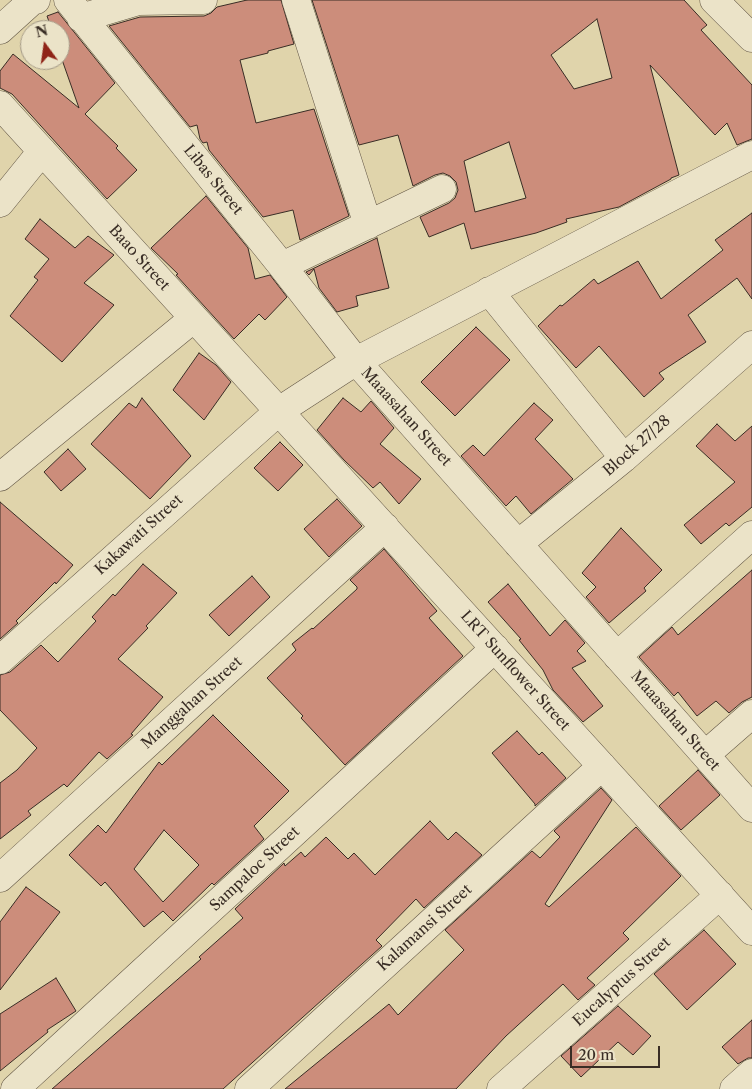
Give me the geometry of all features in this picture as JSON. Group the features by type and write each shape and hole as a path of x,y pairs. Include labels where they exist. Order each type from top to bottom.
{"street":[{"path":"0,30 32,1 36,0"},
{"path":"75,9 138,1 203,0"},
{"path":"296,0 368,225"},
{"path":"714,0 752,38"},
{"name":"Libas Street","path":"75,9 356,361"},
{"name":"Baao Street","path":"0,105 279,411"},
{"path":"0,203 42,151"},
{"name":"Maaasahan Street","path":"752,155 356,361 752,808"},
{"path":"282,266 442,189"},
{"path":"489,291 624,458"},
{"path":"0,477 194,318"},
{"name":"Block 27/28","path":"518,544 624,458 752,345"},
{"name":"Kakawati Street","path":"0,660 279,411 356,361"},
{"name":"LRT Sunflower Street","path":"279,411 752,931"},
{"name":"Manggahan Street","path":"0,878 385,527"},
{"path":"617,656 752,535"},
{"name":"Sampaloc Street","path":"15,1089 495,648"},
{"path":"705,755 752,714"},
{"name":"Kalamansi Street","path":"249,1089 602,766"},
{"name":"Eucalyptus Street","path":"502,1089 720,895"},
{"path":"734,1089 752,1073"}],"building":[{"path":"247,0 281,0 294,44 240,60 256,123 314,109 349,216 300,240 293,210 263,217 209,150 207,142 203,143 200,139 197,125 190,127 109,26 140,17 204,16 211,13 217,7"},
{"path":"312,0 684,0 707,25 701,30 752,85 752,139 737,145 727,123 715,135 650,65 679,175 619,207 566,219 567,222 536,233 471,249 464,223 429,237 420,217 449,203 455,198 458,190 456,182 450,176 443,173 435,175 413,186 398,135 359,145","holes":["597,19 612,78 574,89 551,55","509,142 526,198 475,212 464,161"]},
{"path":"58,12 64,20 48,20 47,16"},
{"path":"70,27 115,83 85,114 118,146 116,148 137,170 107,199 12,94 0,88 0,71 13,54 20,60 20,70 33,70 79,108 66,70 70,70"},
{"path":"206,196 248,248 255,279 270,275 287,297 265,320 259,314 234,339 176,275 178,274 151,248"},
{"path":"752,213 752,299 737,278 688,315 706,342 659,373 664,379 644,397 599,346 576,368 538,326 560,305 562,306 594,279 598,284 638,261 661,299 723,250 715,240"},
{"path":"40,219 75,248 88,236 114,255 84,283 114,305 62,362 10,316 38,280 34,277 49,259 25,239"},
{"path":"377,238 389,288 356,296 358,306 337,312 319,288 314,269 309,275 306,272"},
{"path":"476,327 510,360 455,416 421,382"},
{"path":"199,353 216,365 231,382 204,420 173,390"},
{"path":"142,398 191,456 150,499 91,444 129,403 136,408"},
{"path":"343,398 361,412 371,401 394,428 380,444 421,479 399,504 380,482 373,488 317,430"},
{"path":"534,403 553,420 535,439 573,479 531,514 516,496 506,506 461,456 473,445 484,456"},
{"path":"717,424 735,441 752,426 752,507 729,526 726,523 701,544 684,525 735,482 696,446"},
{"path":"280,442 303,465 278,491 254,468"},
{"path":"68,449 86,469 61,491 44,472"},
{"path":"337,499 362,526 329,557 304,529"},
{"path":"0,502 73,565 56,584 55,582 16,621 18,623 0,639"},
{"path":"621,528 662,570 644,588 646,591 609,623 586,597 596,587 582,573"},
{"path":"384,549 437,611 429,618 463,656 345,765 267,678 296,650 292,644 313,629 357,589 350,580"},
{"path":"143,564 177,593 146,626 148,628 118,659 163,697 131,734 133,735 107,759 99,752 67,787 64,784 28,811 31,815 0,839 0,783 17,770 37,748 0,710 0,675 10,672 41,645 58,662 96,621 92,617 113,594 115,596"},
{"path":"752,570 752,697 742,702 729,713 716,701 697,716 678,692 674,696 639,657 672,627 678,635"},
{"path":"252,576 270,597 229,636 209,615"},
{"path":"508,584 550,636 565,620 585,643 577,651 586,661 572,668 603,706 583,722 553,690 543,670 519,640 521,639 488,602"},
{"path":"213,715 289,791 254,826 264,839 214,885 212,883 173,921 163,911 144,927 105,882 101,886 69,855 98,825 106,833 159,762 162,765","holes":["164,830 199,865 163,902 134,869"]},
{"path":"517,731 539,755 542,752 566,778 535,806 492,753"},
{"path":"698,770 720,795 681,830 659,806"},
{"path":"601,788 612,800 545,904 549,907 636,827 681,876 623,933 629,939 587,978 595,985 578,1000 563,984 506,1036 456,1089 285,1089 389,1004 398,1015 464,950 445,930 532,851 540,858 560,837 554,831"},
{"path":"430,821 448,840 456,832 482,855 424,908 416,899 376,940 382,946 223,1089 52,1089 201,959 199,957 243,918 235,909 284,863 285,866 301,852 305,857 326,837 348,859 354,853 375,875"},
{"path":"26,887 60,912 0,990 0,922"},
{"path":"704,930 736,964 687,1010 654,974"},
{"path":"56,978 76,1011 47,1030 48,1032 0,1071 0,1014"},
{"path":"618,1006 651,1036 633,1055 618,1042 581,1077 561,1056"},
{"path":"752,1020 752,1058 748,1058 738,1064 722,1047"}]}
